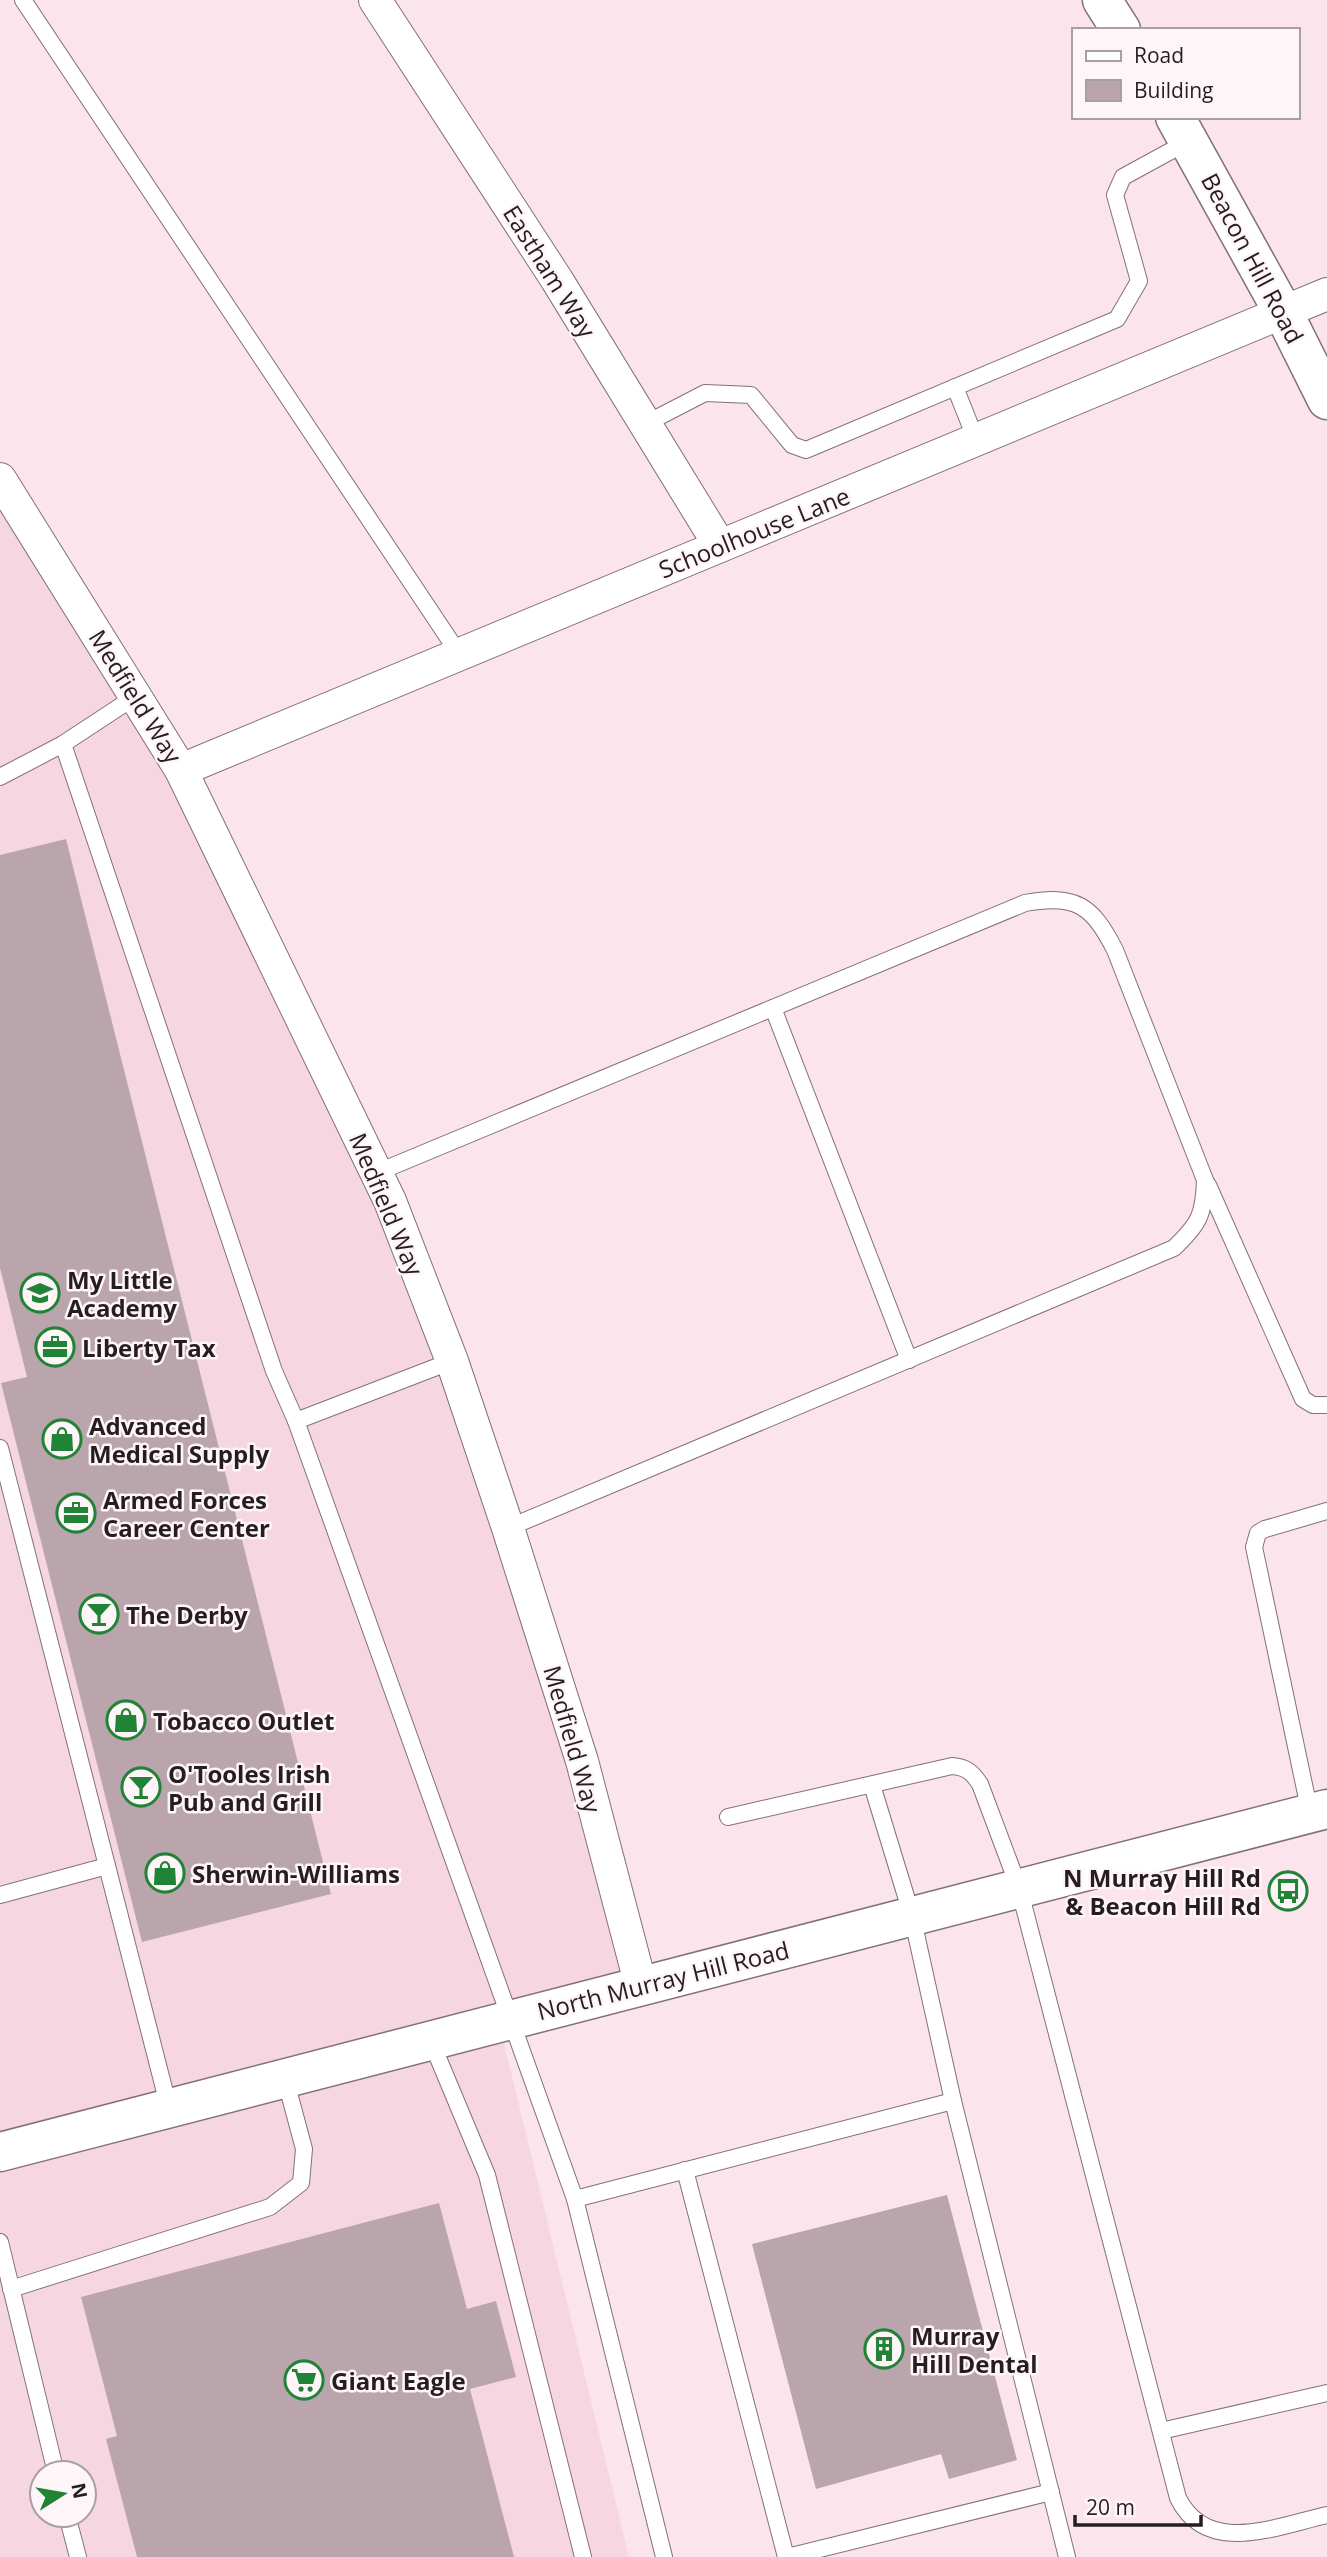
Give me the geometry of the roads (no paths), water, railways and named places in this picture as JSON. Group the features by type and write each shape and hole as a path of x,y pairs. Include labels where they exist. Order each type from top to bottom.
{"street":[{"name":"Eastham Way","path":"375,0 557,280 720,545"},
{"path":"1102,0 1120,28"},
{"name":"Beacon Hill Road","path":"1182,129 1283,312 1327,400"},
{"name":"Schoolhouse Lane","path":"181,770 1327,294"},
{"name":"Medfield Way","path":"0,479 181,770 376,1173 452,1361 508,1528 582,1761 641,1986"},
{"name":"North Murray Hill Road","path":"0,2152 1318,1811"}],"lane":[{"path":"23,0 459,654"},
{"path":"645,424 705,393 751,395 792,445 806,450 1117,318 1139,281 1115,195 1123,177 1182,129"},
{"path":"954,387 976,440"},
{"path":"0,777 62,744 136,696"},
{"path":"62,744 269,1357 296,1421 575,2199 664,2557"},
{"path":"376,1173 1025,903 1052,898 1080,903 1100,921 1115,950 1205,1180 1303,1399 1313,1405 1327,1405"},
{"path":"773,1008 909,1360"},
{"path":"508,1528 1174,1248 1193,1229 1205,1209 1205,1180"},
{"path":"296,1421 452,1361"},
{"path":"0,1448 169,2108"},
{"path":"1318,1811 1254,1548 1258,1533 1265,1529 1327,1511"},
{"path":"728,1816 952,1766 964,1767 974,1774 1019,1888 1178,2498 1197,2524 1232,2535 1327,2515"},
{"path":"872,1785 912,1916 953,2101 1067,2557"},
{"path":"0,1895 107,1866"},
{"path":"431,2041 487,2175 583,2557"},
{"path":"11,2289 270,2207 301,2183 304,2149 285,2078"},
{"path":"575,2199 953,2101"},
{"path":"685,2170 786,2557 1051,2492"},
{"path":"0,2242 54,2459"},
{"path":"1161,2431 1327,2393"},
{"path":"71,2529 78,2557"}],"place":[{"name":"My Little Academy","path":"40,1293"},
{"name":"Liberty Tax","path":"55,1347"},
{"name":"Advanced Medical Supply","path":"62,1439"},
{"name":"Armed Forces Career Center","path":"76,1513"},
{"name":"The Derby","path":"99,1614"},
{"name":"Tobacco Outlet","path":"126,1720"},
{"name":"O'Tooles Irish Pub and Grill","path":"141,1787"},
{"name":"Sherwin-Williams","path":"165,1873"},
{"name":"N Murray Hill Rd & Beacon Hill Rd","path":"1288,1891"},
{"name":"Murray Hill Dental","path":"884,2349"},
{"name":"Giant Eagle","path":"304,2380"}]}
